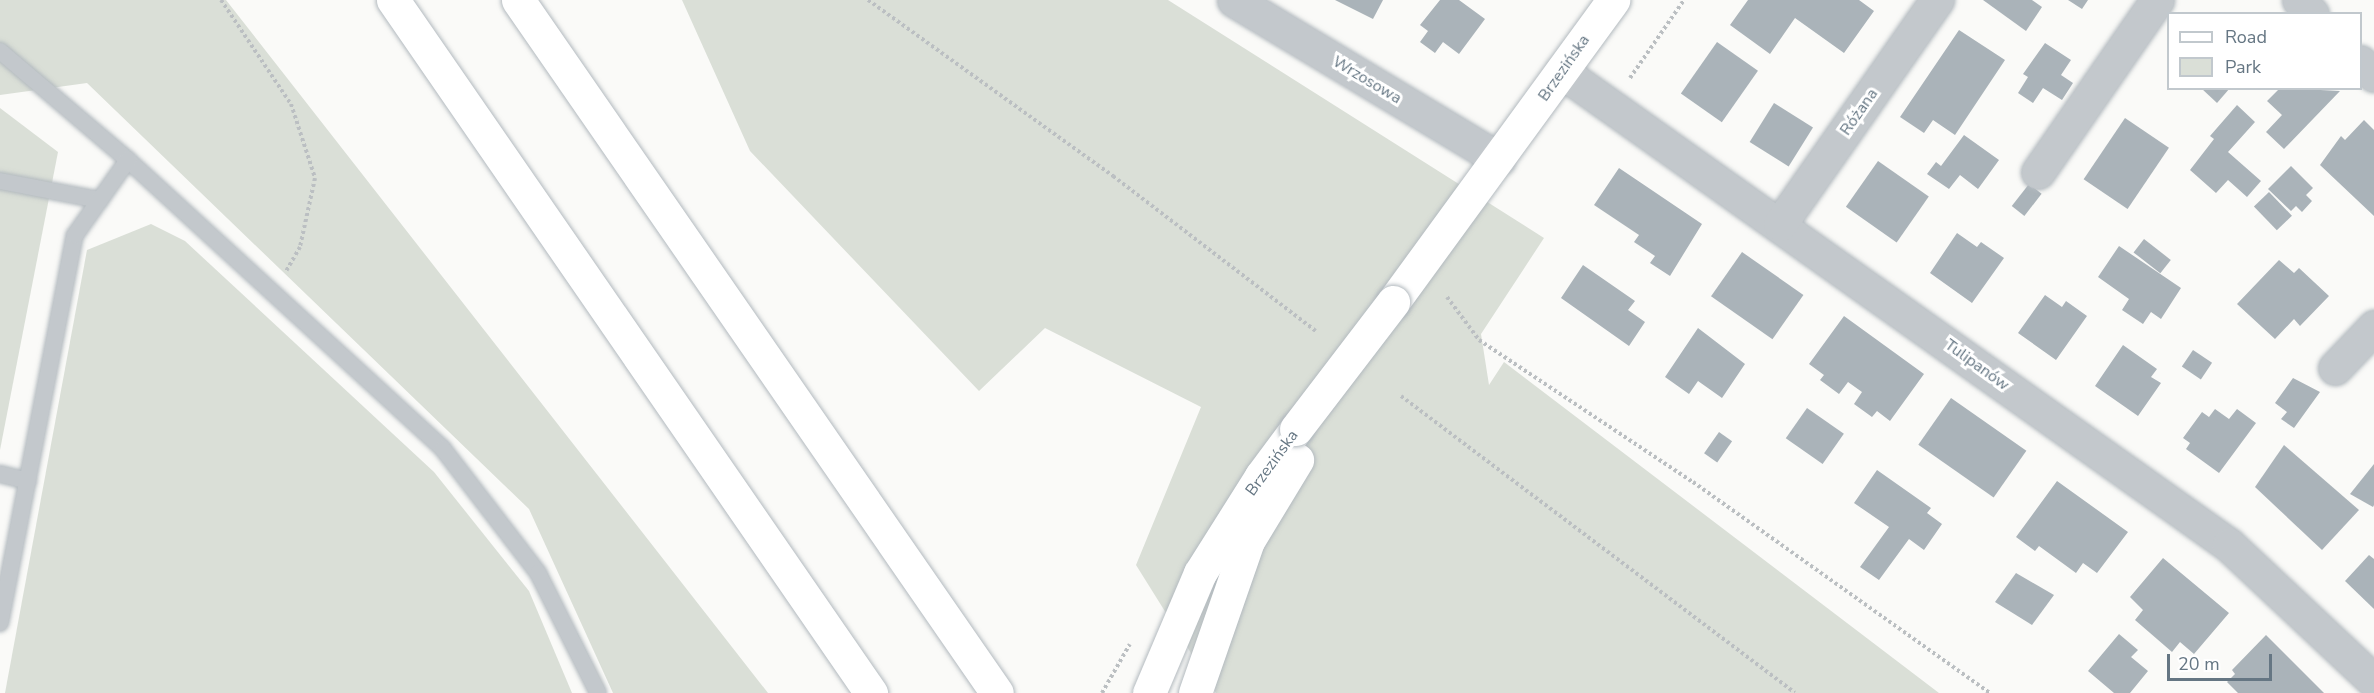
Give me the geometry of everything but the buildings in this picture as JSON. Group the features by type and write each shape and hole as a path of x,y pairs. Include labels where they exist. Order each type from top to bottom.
{"main road":[{"path":"393,0 871,693"},
{"path":"518,0 990,683"},
{"name":"Brzezińska","path":"1204,684 1248,541 1303,434 1612,0"},
{"name":"Brzezińska","path":"1149,693 1200,573 1261,476 1303,434"}],"street":[{"name":"Wrzosowa","path":"1234,0 1499,159"},
{"name":"Różana","path":"1780,224 1937,0"},
{"path":"2038,172 2157,0"},
{"path":"2299,0 2310,12"},
{"path":"2362,63 2374,75"},
{"name":"Tulipanów","path":"1561,71 1780,224 2229,545 2374,681"},
{"path":"2335,368 2374,327"}],"lane":[{"path":"0,51 128,160 272,295 443,449 538,573 598,693"},
{"path":"0,623 75,236 128,160"},
{"path":"0,181 100,200"},
{"path":"0,474 28,481"}],"path":[{"path":"221,0 291,104 315,178 300,247 272,295"},
{"path":"868,0 1113,176 1317,331"},
{"path":"1610,106 1684,0"},
{"path":"1447,297 1479,340 1693,482 1990,693"},
{"path":"1401,396 1795,693"}],"green space":[{"path":"0,0 226,0 768,693 613,693 529,509 87,83 0,95"},
{"path":"682,0 1168,0 1544,238 1481,334 1489,385 1504,362 1939,693 1216,693 1136,565 1201,407 1045,328 979,391 750,151"},
{"path":"0,108 58,152 0,450"},
{"path":"151,224 185,241 434,472 529,591 572,693 5,693 87,250"}]}
